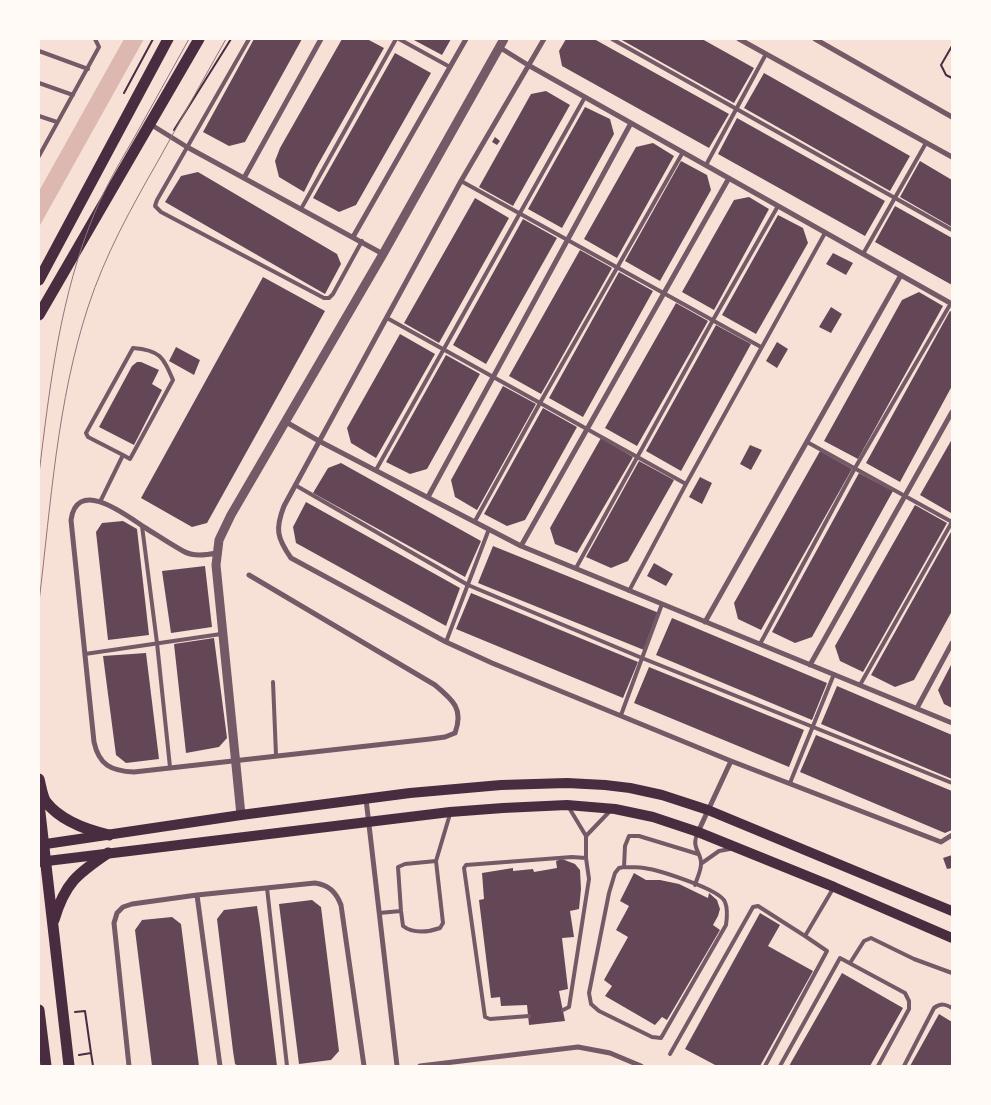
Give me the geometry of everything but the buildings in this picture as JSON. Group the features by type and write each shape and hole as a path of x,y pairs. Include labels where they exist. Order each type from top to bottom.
{"main road":[{"path":"39,280 168,39"},
{"path":"39,315 199,39"},
{"path":"39,779 46,801 55,810 70,821 90,831 109,834"},
{"path":"41,845 241,815 410,793 501,785 577,784 630,788 662,795 708,810 952,911"},
{"path":"39,804 42,862 52,926 69,1066"},
{"path":"42,862 450,812 567,805 611,809 653,817 698,832 834,887 952,938"},
{"path":"52,926 60,900 67,888 87,867 108,853"},
{"path":"39,1010 46,1066"}],"street":[{"path":"244,178 321,39"},
{"path":"353,237 466,39"},
{"path":"544,39 461,181 284,506 278,530 281,544 292,558 446,642 731,761 941,842 952,835"},
{"path":"739,39 952,158"},
{"path":"815,39 952,116"},
{"path":"241,815 216,565 219,540 231,515 383,254 501,43 528,65 951,304"},
{"path":"428,497 631,123"},
{"path":"149,124 187,147 383,254"},
{"path":"521,546 729,178"},
{"path":"705,622 901,275"},
{"path":"810,664 952,412"},
{"path":"286,422 319,442 521,546 952,722"},
{"path":"217,553 200,555 184,552 142,526 121,510 100,502 86,501 77,504 72,512 71,520 94,742 96,752 101,760 111,768 134,772 445,737 455,732 459,723 460,713 454,702 435,685 249,575"},
{"path":"917,708 952,643"},
{"path":"698,832 731,761"},
{"path":"366,799 396,1066"},
{"path":"129,1066 114,923 123,907 198,895 315,883 322,884 334,892 341,905 364,1066"},
{"path":"198,895 220,1066"},
{"path":"420,1066 578,1047 610,1053 641,1066"}],"lane":[{"path":"39,156 99,47 95,39"},
{"path":"249,39 155,206 161,212 324,298 329,298 333,294 362,241"},
{"path":"302,209 398,39 450,67"},
{"path":"612,39 952,230"},
{"path":"39,51 88,69"},
{"path":"706,165 766,54"},
{"path":"39,83 73,95"},
{"path":"376,470 585,97"},
{"path":"39,116 58,122"},
{"path":"39,142 45,145"},
{"path":"863,254 926,143"},
{"path":"475,522 540,403 683,152"},
{"path":"461,181 761,347"},
{"path":"576,568 778,206"},
{"path":"629,591 825,232"},
{"path":"760,644 855,468 951,304"},
{"path":"387,318 686,484"},
{"path":"134,348 148,349 161,355 173,380 130,459 123,456 88,437 86,433 134,348"},
{"path":"806,442 952,522 860,685"},
{"path":"100,502 123,456"},
{"path":"295,485 468,585 642,658 952,783"},
{"path":"142,526 170,767"},
{"path":"446,642 489,529"},
{"path":"621,715 662,604"},
{"path":"85,654 223,634"},
{"path":"790,784 834,674"},
{"path":"273,682 276,755"},
{"path":"563,1010 568,1008 589,879 586,858 586,836 567,805"},
{"path":"586,836 611,809"},
{"path":"436,861 398,866 400,911 403,926 408,930 440,928 443,923 436,861 450,812"},
{"path":"698,832 694,839 702,862"},
{"path":"624,867 625,846 629,836 639,836 698,854"},
{"path":"695,885 702,862 719,851 735,848"},
{"path":"529,1016 490,1019 485,1017 464,868 466,864 562,857 586,858"},
{"path":"624,867 645,868 671,875 695,885 720,895 725,902 726,925 661,1038 652,1037 599,1011 591,1004 589,993 609,893 615,873 619,868 624,867"},
{"path":"805,936 834,887"},
{"path":"268,888 287,1066"},
{"path":"670,1054 753,907 758,906 828,951 765,1066"},
{"path":"379,913 400,911"},
{"path":"850,963 864,941 871,938 914,959 952,973"},
{"path":"780,1066 840,958 905,994 909,1001 909,1009 878,1066"},
{"path":"904,1066 934,1008 939,1004 945,1004 952,1008"}],"path":[{"path":"124,93 153,39"},
{"path":"170,137 231,39"},
{"path":"952,46 941,65 946,75 952,78"},
{"path":"86,1011 91,1054"}],"shaded area":[{"path":"124,39 144,39 39,227 39,191"}],"tram line":[{"path":"39,474 47,407 58,341 73,276 83,244 108,183 189,39"},
{"path":"39,602 62,416 77,343 88,307 110,250 128,214 226,39"}]}
